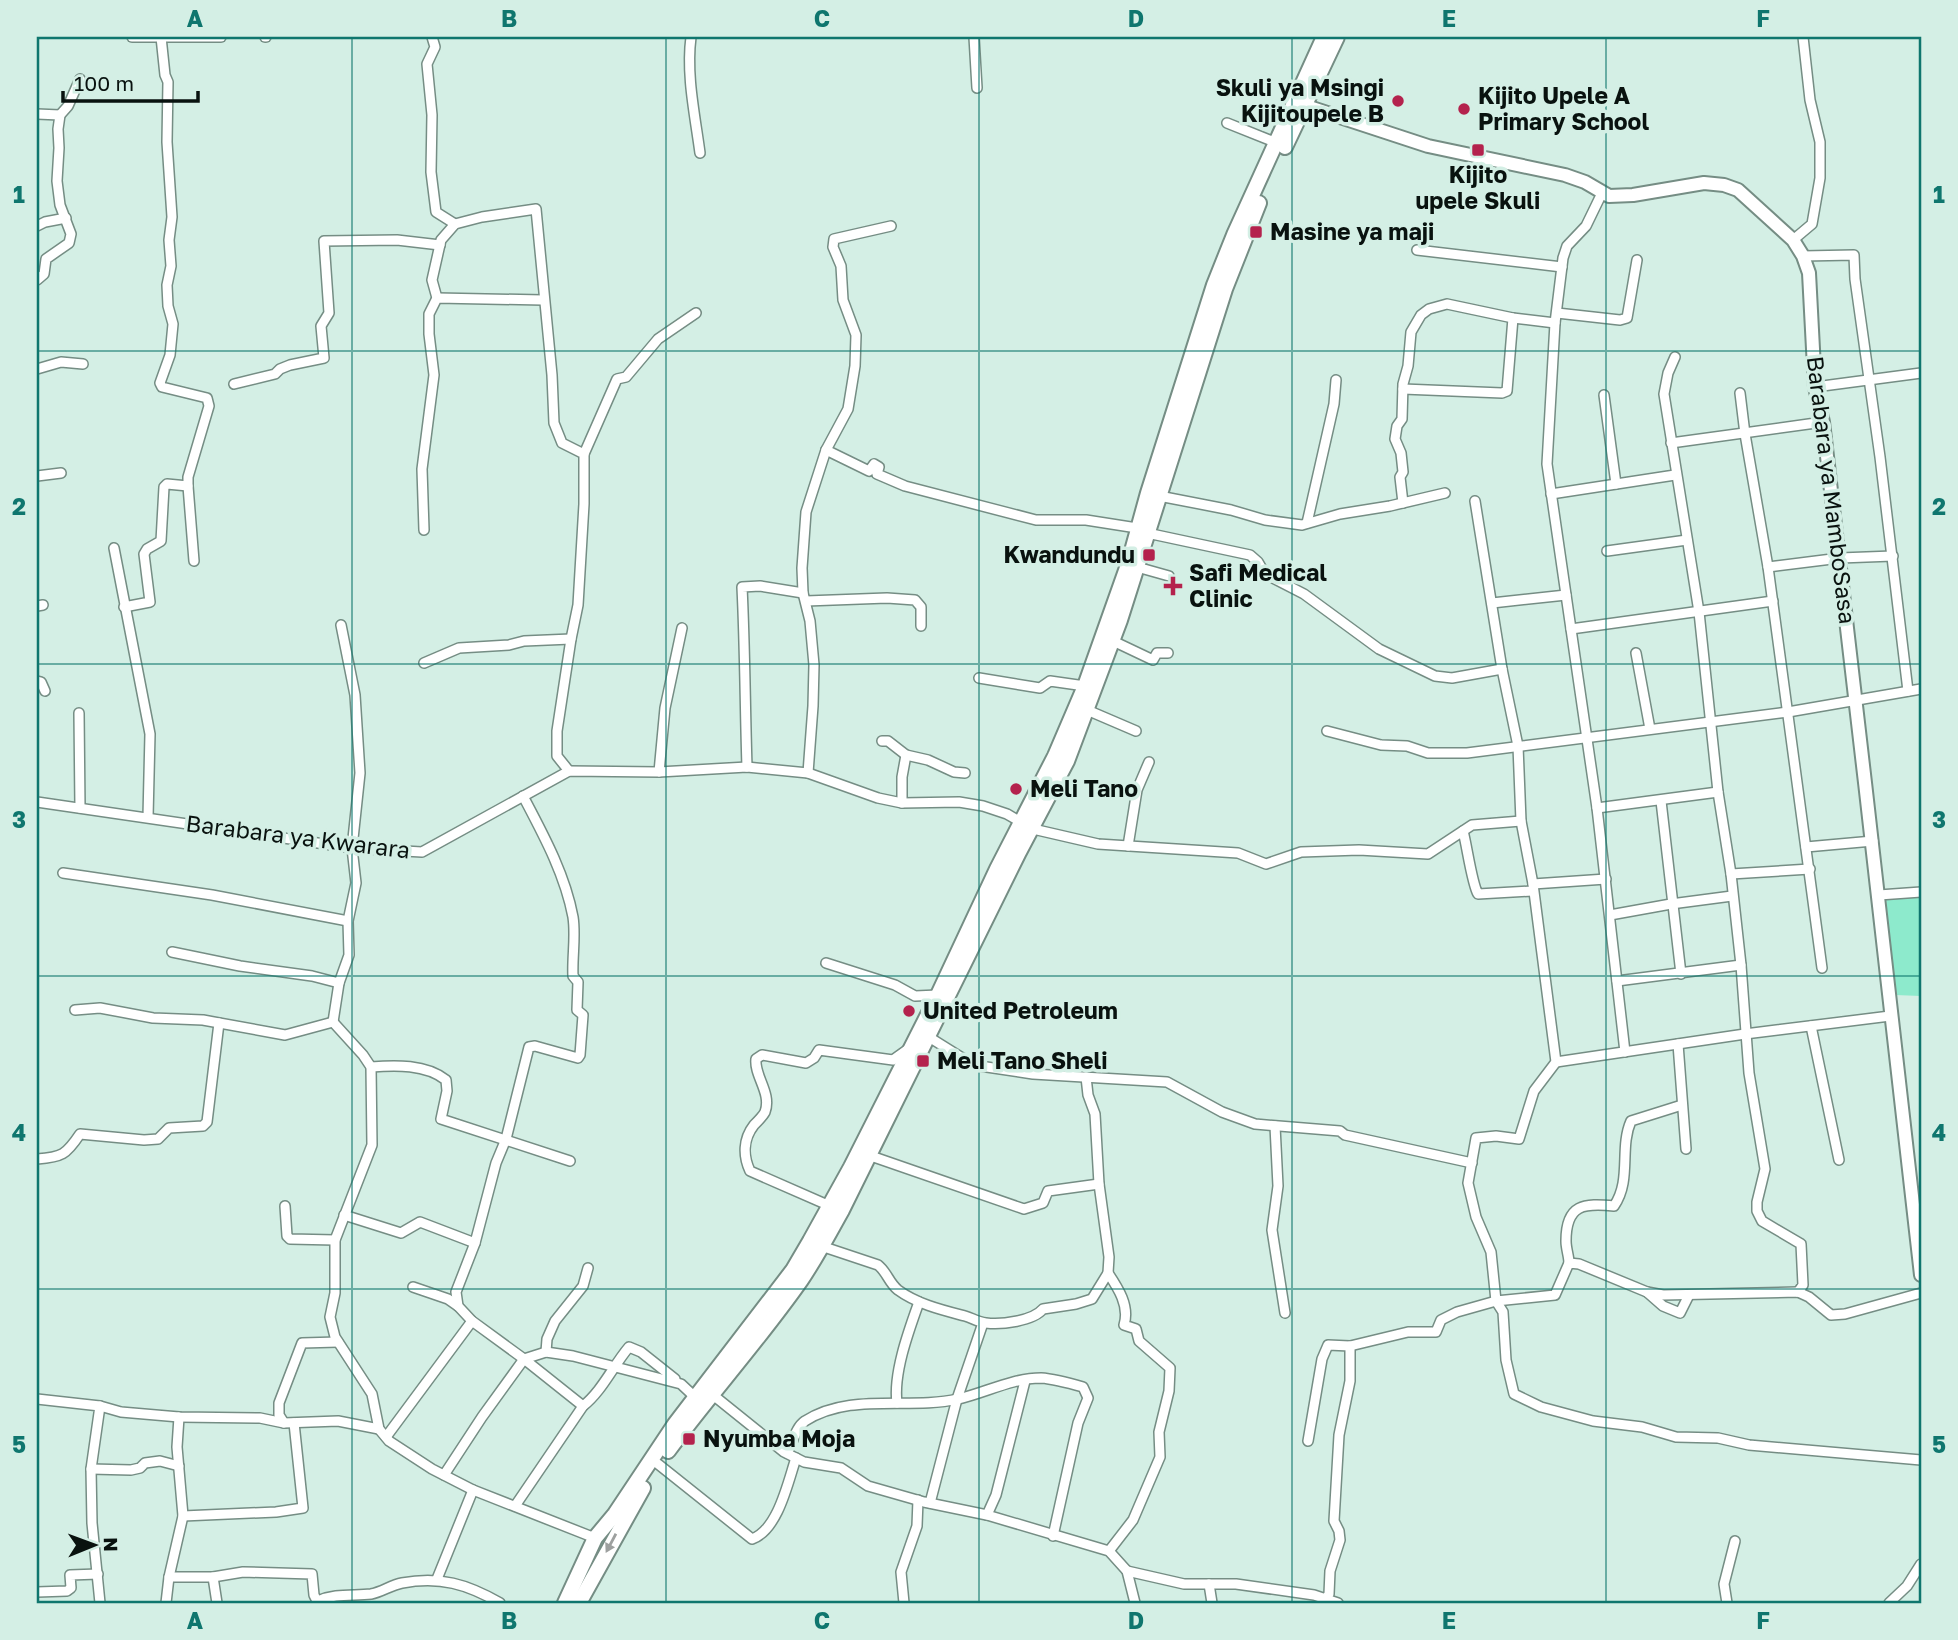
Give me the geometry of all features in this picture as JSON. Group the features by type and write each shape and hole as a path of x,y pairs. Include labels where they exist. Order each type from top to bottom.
{"main road":[{"path":"1070,736 1129,562 1159,496 1225,289 1324,37"},
{"path":"579,1603 624,1518 657,1464 793,1270 831,1206 910,1047 923,1034 937,995 1027,825 1070,736 1087,710 1137,567 1142,531 1214,285 1277,143 1337,37"},
{"path":"565,1603 595,1538 803,1278 842,1210 923,1034 1019,852 1027,825"}],"street":[{"path":"132,37 221,37"},
{"path":"432,37 435,47 427,64 432,115 431,172 436,212 455,224"},
{"path":"691,37 690,76 700,153"},
{"path":"974,37 977,88"},
{"path":"1793,240 1812,224 1821,178 1820,142 1810,100 1803,37"},
{"path":"161,38 164,75 168,82 167,142 172,217 169,240 171,266 167,285 168,306 173,324 170,355 160,383 162,387 207,398 209,401 188,477 194,561"},
{"path":"37,280 44,274 46,259 69,243 71,234 60,205 57,181 60,115 68,106 80,79"},
{"name":"Barabara ya MamboSasa","path":"1299,104 1427,146 1565,175 1585,182 1602,193 1620,196 1704,183 1724,185 1738,190 1793,240 1803,256 1809,273 1815,387 1823,422 1857,699 1890,1016 1921,1275"},
{"path":"37,114 60,115"},
{"path":"1227,123 1277,143"},
{"path":"1602,193 1586,226 1567,246 1562,267 1547,453 1597,808 1625,1052"},
{"path":"424,530 422,469 434,375 429,334 429,314 436,298 432,280 441,240 455,224 482,216 536,209 552,374 554,423 562,443 584,454"},
{"path":"37,226 66,218"},
{"path":"808,772 814,665 802,568 806,512 826,450 848,409 855,366 856,335 843,300 841,266 832,247 834,239 891,226"},
{"path":"234,384 275,374 290,365 324,358 321,326 329,313 324,241 397,240 440,245"},
{"path":"1417,250 1562,267"},
{"path":"1803,256 1854,255 1908,691"},
{"path":"1403,503 1400,477 1404,472 1401,453 1395,439 1397,426 1402,419 1411,332 1416,321 1429,309 1447,304 1513,318 1620,320 1627,318 1637,260"},
{"path":"436,298 543,300"},
{"path":"569,771 557,757 557,731 570,639 578,605 584,454 617,379 626,377 658,339 696,313"},
{"path":"1403,389 1507,391 1513,318"},
{"path":"1675,357 1668,373 1664,394 1699,612 1718,792 1741,965 1745,1034 1765,1169 1757,1211 1762,1221 1801,1244 1803,1285 1798,1292"},
{"path":"37,369 61,362 83,363"},
{"path":"1815,387 1921,373"},
{"path":"1307,523 1334,404 1336,380"},
{"path":"1740,393 1773,601 1822,968"},
{"path":"1604,395 1616,484"},
{"path":"1671,443 1823,422"},
{"path":"826,450 869,471 874,464 879,467 877,474 905,486 1036,520 1086,520 1250,555 1265,574 1304,594 1378,649 1435,676 1452,678 1502,669"},
{"path":"37,476 61,473"},
{"path":"1551,494 1675,475"},
{"path":"124,607 150,602 145,554 147,549 161,541 164,487 167,484 188,486"},
{"path":"1159,496 1231,510 1265,520 1302,525 1340,514 1446,493"},
{"path":"1475,501 1502,669 1518,746 1521,821 1556,1062"},
{"path":"1607,551 1687,540"},
{"path":"114,548 150,734 148,817"},
{"path":"1768,567 1840,558 1893,556"},
{"path":"1137,567 1169,576"},
{"path":"747,766 744,703 747,672 742,587 760,586 805,597 915,600 921,607 921,626"},
{"path":"1492,603 1566,595"},
{"path":"1571,629 1773,601"},
{"path":"333,1022 339,983 349,955 348,920 356,883 352,848 359,761 355,695 341,625"},
{"path":"659,772 665,708 682,628"},
{"path":"424,663 459,648 570,639"},
{"path":"1112,641 1153,660 1157,653 1168,653"},
{"path":"1636,653 1650,729"},
{"path":"979,678 1040,688 1049,681 1085,686"},
{"path":"37,681 41,682 45,691"},
{"path":"1327,732 1381,745 1407,746 1428,753 1467,752 1788,712 1921,690"},
{"path":"1087,710 1136,731"},
{"path":"79,713 80,808"},
{"path":"882,741 888,741 906,755 928,760 954,772 965,773"},
{"path":"902,803 902,777 906,755"},
{"path":"1128,846 1137,790 1149,762"},
{"name":"Barabara ya Kwarara","path":"37,802 352,848 422,852 569,771 659,772 747,766 808,772 878,798 902,803 959,802 983,806 1027,825 1098,844 1238,853 1266,864 1301,852 1359,850 1428,854 1472,825 1521,821"},
{"path":"1597,808 1718,792"},
{"path":"458,1306 456,1292 475,1243 496,1163 506,1139 529,1047 536,1046 578,1058 580,1055 583,1015 577,1010 578,982 573,976 573,917 548,843 523,796"},
{"path":"1661,801 1681,974"},
{"path":"1464,831 1474,888 1478,894 1606,879"},
{"path":"1806,847 1873,841"},
{"path":"1731,874 1810,869"},
{"path":"63,873 212,895 348,920"},
{"path":"1879,895 1921,892"},
{"path":"1610,915 1732,896"},
{"path":"172,952 339,983"},
{"path":"826,963 895,985 915,996 937,995"},
{"path":"1617,981 1741,965"},
{"path":"75,1010 100,1008 153,1018 189,1018 285,1035 333,1022"},
{"path":"1890,1016 1556,1062 1534,1091 1519,1139 1496,1136 1476,1138 1468,1183 1476,1217 1491,1252 1496,1301 1503,1312 1506,1360 1514,1394 1541,1407 1593,1421 1642,1427 1676,1437 1718,1438 1749,1445 1921,1460"},
{"path":"333,1022 371,1067 372,1144 335,1240 335,1293 330,1317 338,1342 372,1394 379,1429 389,1441 472,1490 595,1538"},
{"path":"37,1160 59,1157 72,1147 80,1133 144,1140 158,1139 169,1128 202,1126 207,1122 209,1111 219,1023"},
{"path":"1811,1026 1839,1160"},
{"path":"923,1034 980,1066 1034,1074 1167,1082 1222,1112 1255,1124 1340,1131 1346,1135 1472,1163"},
{"path":"1678,1044 1686,1149"},
{"path":"831,1206 750,1171 744,1158 748,1133 765,1112 765,1093 755,1069 756,1059 762,1055 806,1063 814,1058 819,1050 892,1060 910,1047"},
{"path":"371,1067 396,1065 440,1075 446,1080 447,1091 442,1119 570,1161"},
{"path":"821,1246 878,1265 886,1270 896,1289 919,1302 984,1323 1038,1315 1043,1309 1076,1304 1092,1298 1108,1273 1109,1257 1099,1184 1095,1114 1088,1095 1086,1077"},
{"path":"1308,1441 1322,1359 1328,1345 1350,1346 1408,1332 1436,1332 1441,1320 1448,1316 1496,1301 1555,1295 1569,1263 1566,1242 1569,1219 1580,1207 1588,1204 1614,1206 1619,1199 1624,1181 1627,1130 1631,1121 1682,1105"},
{"path":"1275,1126 1278,1186 1272,1230 1285,1313"},
{"path":"868,1155 1024,1209 1043,1203 1048,1191 1099,1184"},
{"path":"285,1206 287,1236 290,1239 335,1240"},
{"path":"344,1215 401,1233 420,1222 475,1243"},
{"path":"1569,1263 1586,1267 1647,1292 1689,1295 1798,1292 1810,1297 1831,1315 1845,1314 1921,1293"},
{"path":"546,1352 547,1339 555,1321 583,1286 588,1268"},
{"path":"1108,1273 1119,1289 1126,1317 1124,1325 1136,1329 1139,1341 1170,1368 1169,1391 1159,1433 1160,1458 1132,1520 1109,1552"},
{"path":"414,1287 448,1299 458,1306 472,1321 583,1406"},
{"path":"1647,1292 1662,1306 1680,1313 1689,1295"},
{"path":"897,1403 895,1390 909,1329 919,1302"},
{"path":"386,1437 472,1321"},
{"path":"930,1503 957,1399 984,1323"},
{"path":"183,1516 276,1512 303,1508 289,1423 279,1415 279,1403 302,1343 338,1342"},
{"path":"1332,1602 1328,1594 1330,1572 1340,1540 1334,1521 1339,1435 1349,1381 1350,1346"},
{"path":"515,1506 583,1406 594,1397 613,1366 629,1348 635,1348 681,1384 804,1462 841,1468 868,1486 987,1515 1109,1552 1127,1571 1135,1603"},
{"path":"444,1475 524,1359 546,1352 681,1384"},
{"path":"657,1464 752,1539 761,1536 777,1513 799,1428 813,1417 836,1408 957,1399 1038,1378 1052,1379 1083,1387 1088,1393 1087,1405 1078,1423 1053,1536"},
{"path":"987,1515 996,1495 1025,1381"},
{"path":"37,1399 100,1406 121,1412 179,1417 260,1418 289,1423 338,1421 379,1429"},
{"path":"100,1406 91,1469 92,1523 100,1603"},
{"path":"166,1603 183,1516 177,1447 179,1417"},
{"path":"91,1469 131,1470 140,1468 145,1463 160,1461 179,1466"},
{"path":"437,1579 472,1490"},
{"path":"904,1603 901,1572 917,1526 918,1500"},
{"path":"1727,1603 1724,1584 1735,1541"},
{"path":"1889,1603 1907,1586 1921,1564"},
{"path":"1127,1571 1184,1584 1236,1584 1314,1595 1332,1602"},
{"path":"169,1577 213,1577 243,1572 312,1574 314,1595 318,1602 326,1597 375,1594 399,1583 437,1579 481,1592 500,1603"},
{"path":"37,1592 67,1591 71,1588 70,1575 97,1574"},
{"path":"213,1577 217,1603"},
{"path":"1209,1584 1212,1603"}],"green space":[{"path":"1921,897 1921,996 1895,995 1886,899"}],"place":[{"name":"Skuli ya Msingi Kijitoupele B","path":"1398,101"},
{"name":"Kijito Upele A Primary School","path":"1464,109"},
{"name":"Kijito upele Skuli","path":"1478,150"},
{"name":"Masine ya maji","path":"1256,232"},
{"name":"Kwandundu","path":"1149,555"},
{"name":"Safi Medical Clinic","path":"1173,586"},
{"name":"Meli Tano","path":"1016,789"},
{"name":"United Petroleum","path":"909,1011"},
{"name":"Meli Tano Sheli","path":"923,1061"},
{"name":"Nyumba Moja","path":"689,1439"}]}
